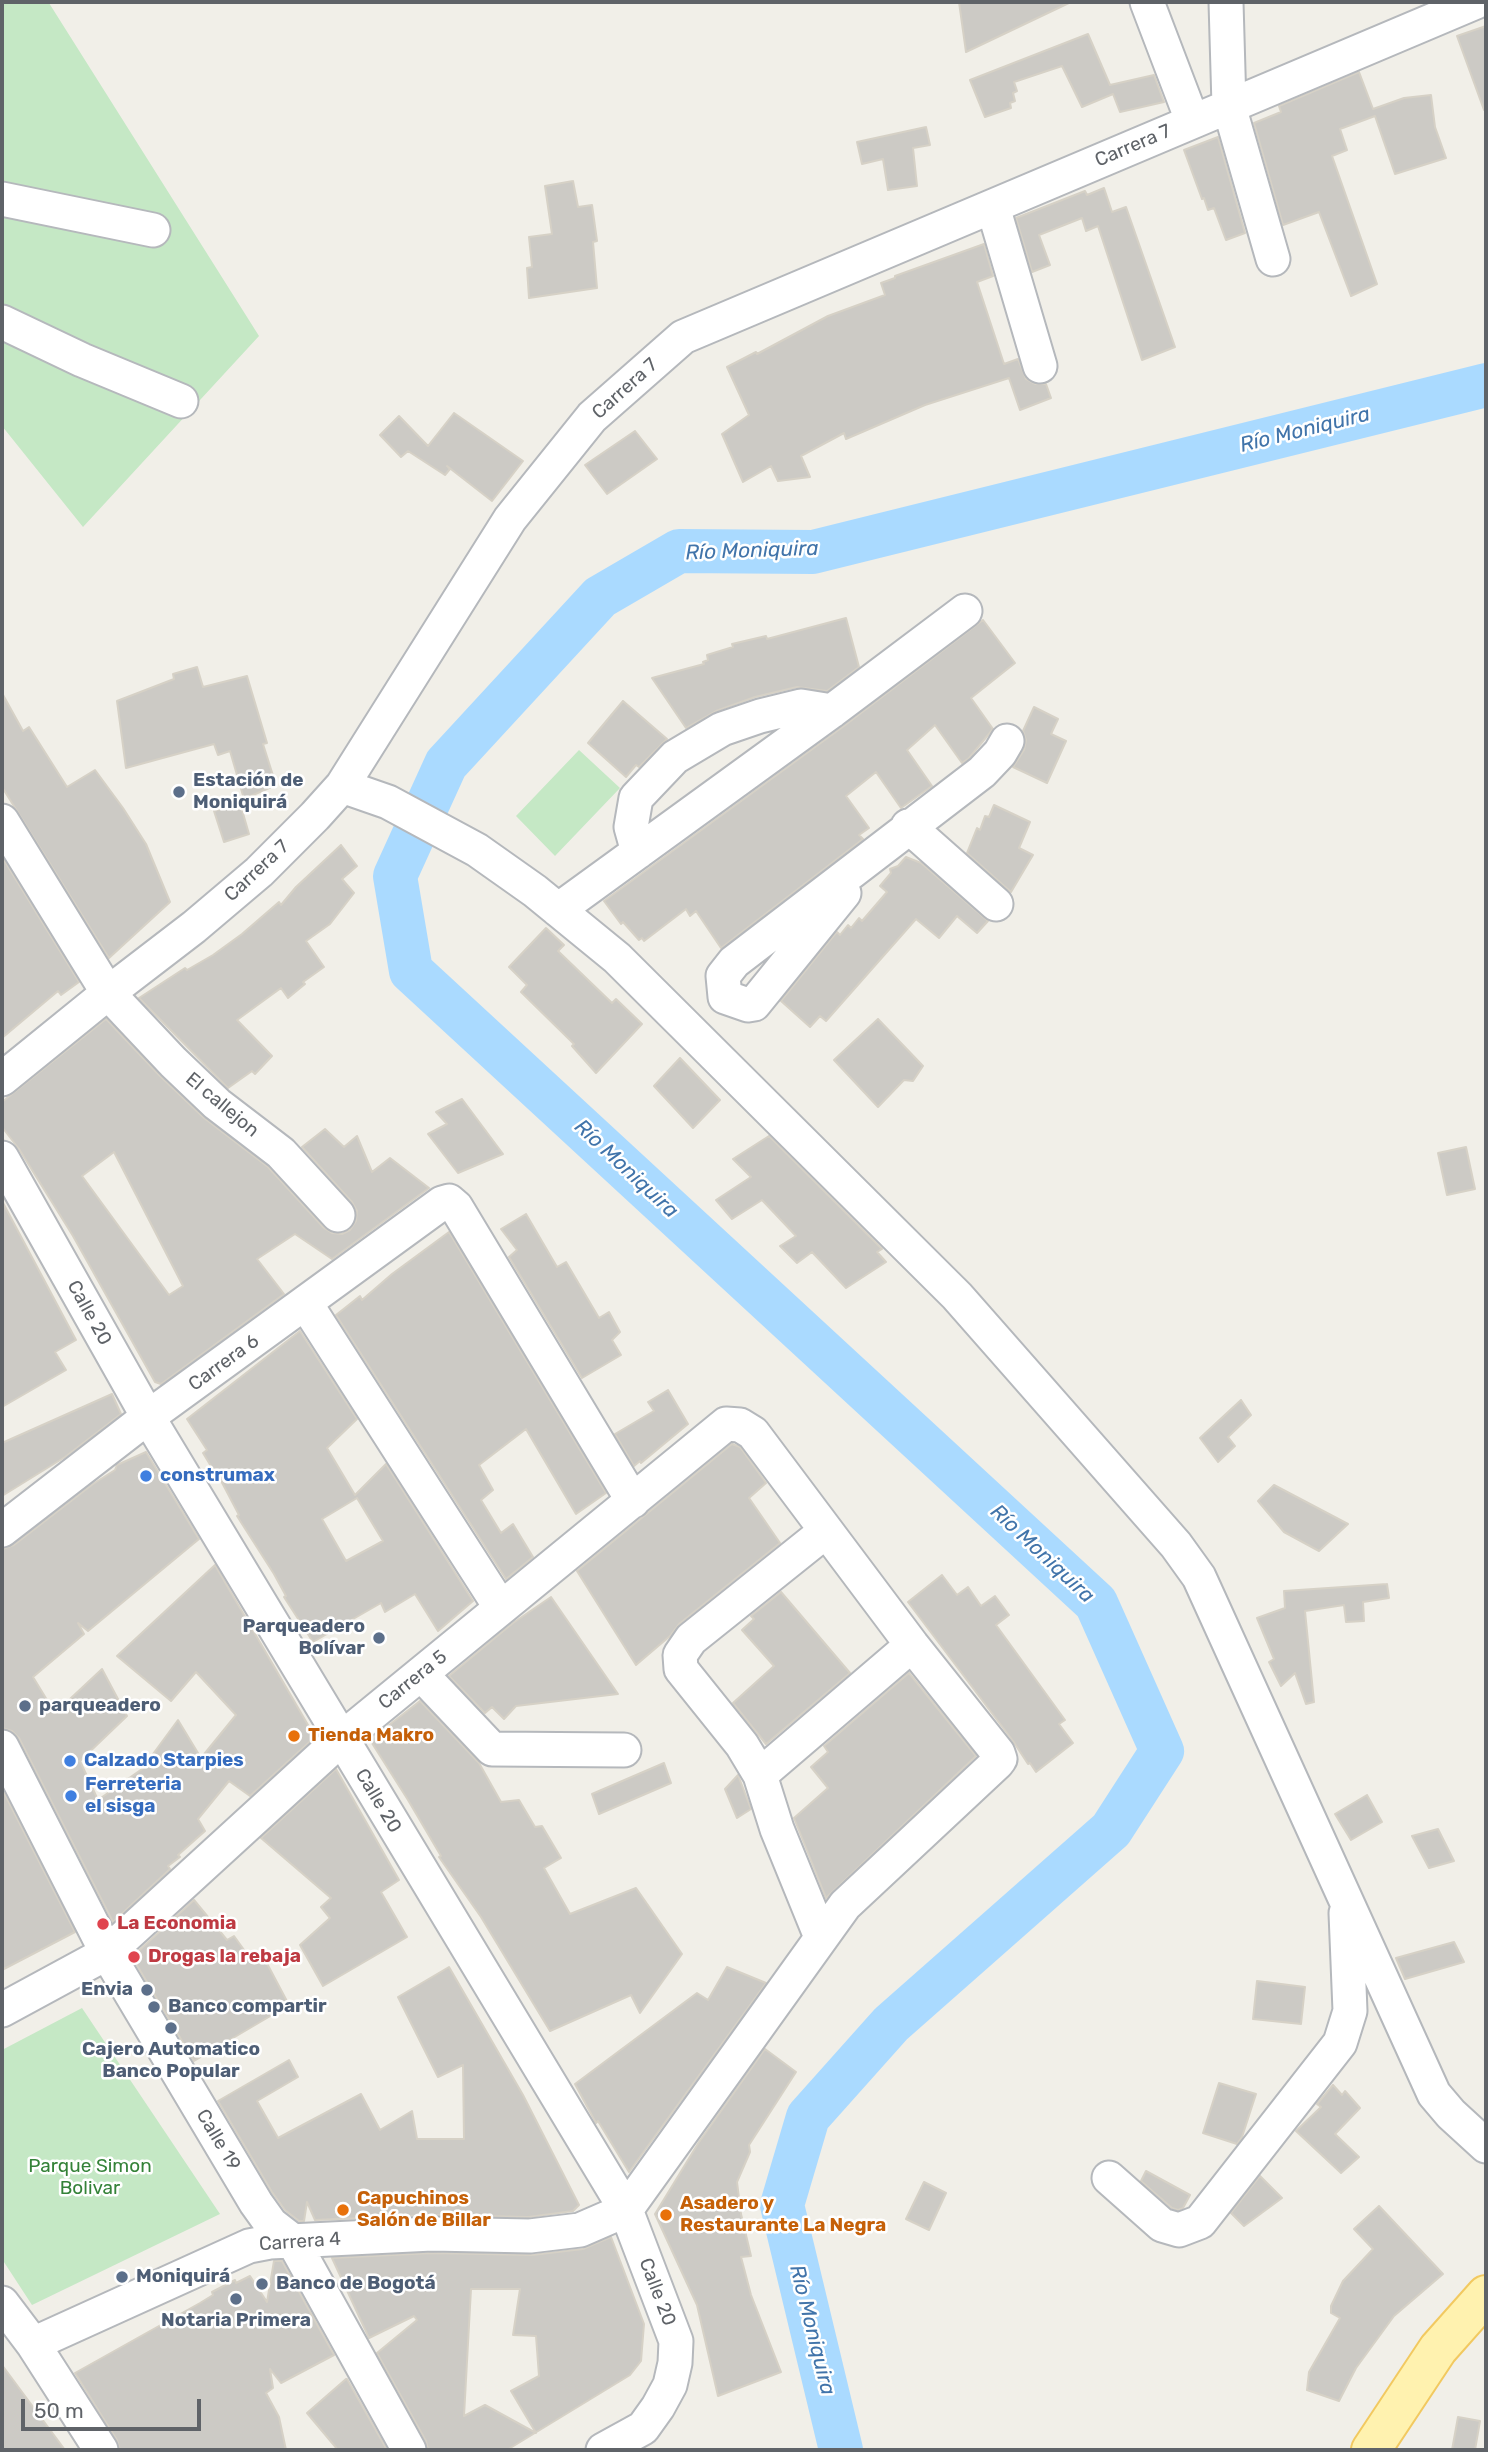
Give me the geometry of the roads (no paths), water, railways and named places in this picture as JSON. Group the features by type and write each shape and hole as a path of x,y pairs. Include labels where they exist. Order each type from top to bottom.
{"main road":[{"path":"1371,2450 1438,2349 1486,2295"}],"street":[{"path":"1147,2 1192,120"},
{"path":"1226,2 1228,106 1273,258"},
{"name":"Carrera 7","path":"2,1079 194,927 259,872 315,817 342,786 510,519 592,417 683,337 1476,2"},
{"path":"2,199 153,230"},
{"path":"993,207 1040,366"},
{"path":"2,322 82,360 181,401"},
{"path":"558,911 965,611"},
{"path":"638,852 631,827 636,799 676,757 722,729 760,716 801,706 832,711"},
{"path":"690,1030 726,997 723,976 734,962 908,826 982,772 1007,741"},
{"path":"342,786 388,802 477,850 617,958 957,1296 1176,1545 1199,1577 1434,2094 1451,2114 1486,2146"},
{"path":"908,826 996,904"},
{"name":"El callejon","path":"4,829 108,993 173,1062 217,1104 281,1153 338,1214"},
{"name":"Calle 20","path":"2,1158 148,1417 626,2210 676,2341 670,2385 658,2407 643,2428 603,2450"},
{"name":"Carrera 6","path":"2,1530 148,1417 442,1203 449,1202 456,1207 633,1501"},
{"path":"306,1304 501,1608"},
{"name":"Carrera 5","path":"2,2010 107,1953 341,1740 726,1424 740,1425 753,1433 826,1531"},
{"path":"626,2210 845,1905 1000,1759 826,1531 691,1639 680,1655 681,1669 742,1745 760,1775 777,1829 821,1937"},
{"path":"760,1775 912,1645"},
{"path":"421,1674 492,1749 624,1750"},
{"name":"Calle 19","path":"2,1747 107,1953 256,2203 271,2224 293,2241 409,2450"},
{"path":"1109,2178 1162,2225 1179,2230 1200,2222 1340,2043 1350,2011 1345,1898"},
{"name":"Carrera 4","path":"33,2344 249,2246 270,2242 432,2234 530,2236 580,2230 626,2210"},
{"path":"2,2303 33,2344 101,2450"}],"waterway":[{"name":"Río Moniquira","path":"841,2450 782,2205 808,2117 891,2024 1111,1830 1162,1751 1096,1603 411,971 395,876 446,764 600,597 679,551 813,552 1486,385"}],"place":[{"name":"Estación de Moniquirá","path":"179,792"},
{"name":"construmax","path":"146,1476"},
{"name":"Parqueadero Bolívar","path":"379,1638"},
{"name":"parqueadero","path":"25,1706"},
{"name":"Tienda Makro","path":"294,1736"},
{"name":"Calzado Starpies","path":"70,1761"},
{"name":"Ferreteria el sisga","path":"71,1796"},
{"name":"La Economia","path":"103,1924"},
{"name":"Drogas la rebaja","path":"134,1957"},
{"name":"Envia","path":"147,1990"},
{"name":"Banco compartir","path":"154,2007"},
{"name":"Cajero Automatico Banco Popular","path":"171,2028"},
{"name":"Capuchinos Salón de Billar","path":"343,2210"},
{"name":"Asadero y Restaurante La Negra","path":"666,2215"},
{"name":"Moniquirá","path":"122,2277"},
{"name":"Banco de Bogotá","path":"262,2284"},
{"name":"Notaria Primera","path":"236,2299"}],"park label":[{"name":"Parque Simon Bolivar","path":"90,2178"}]}
